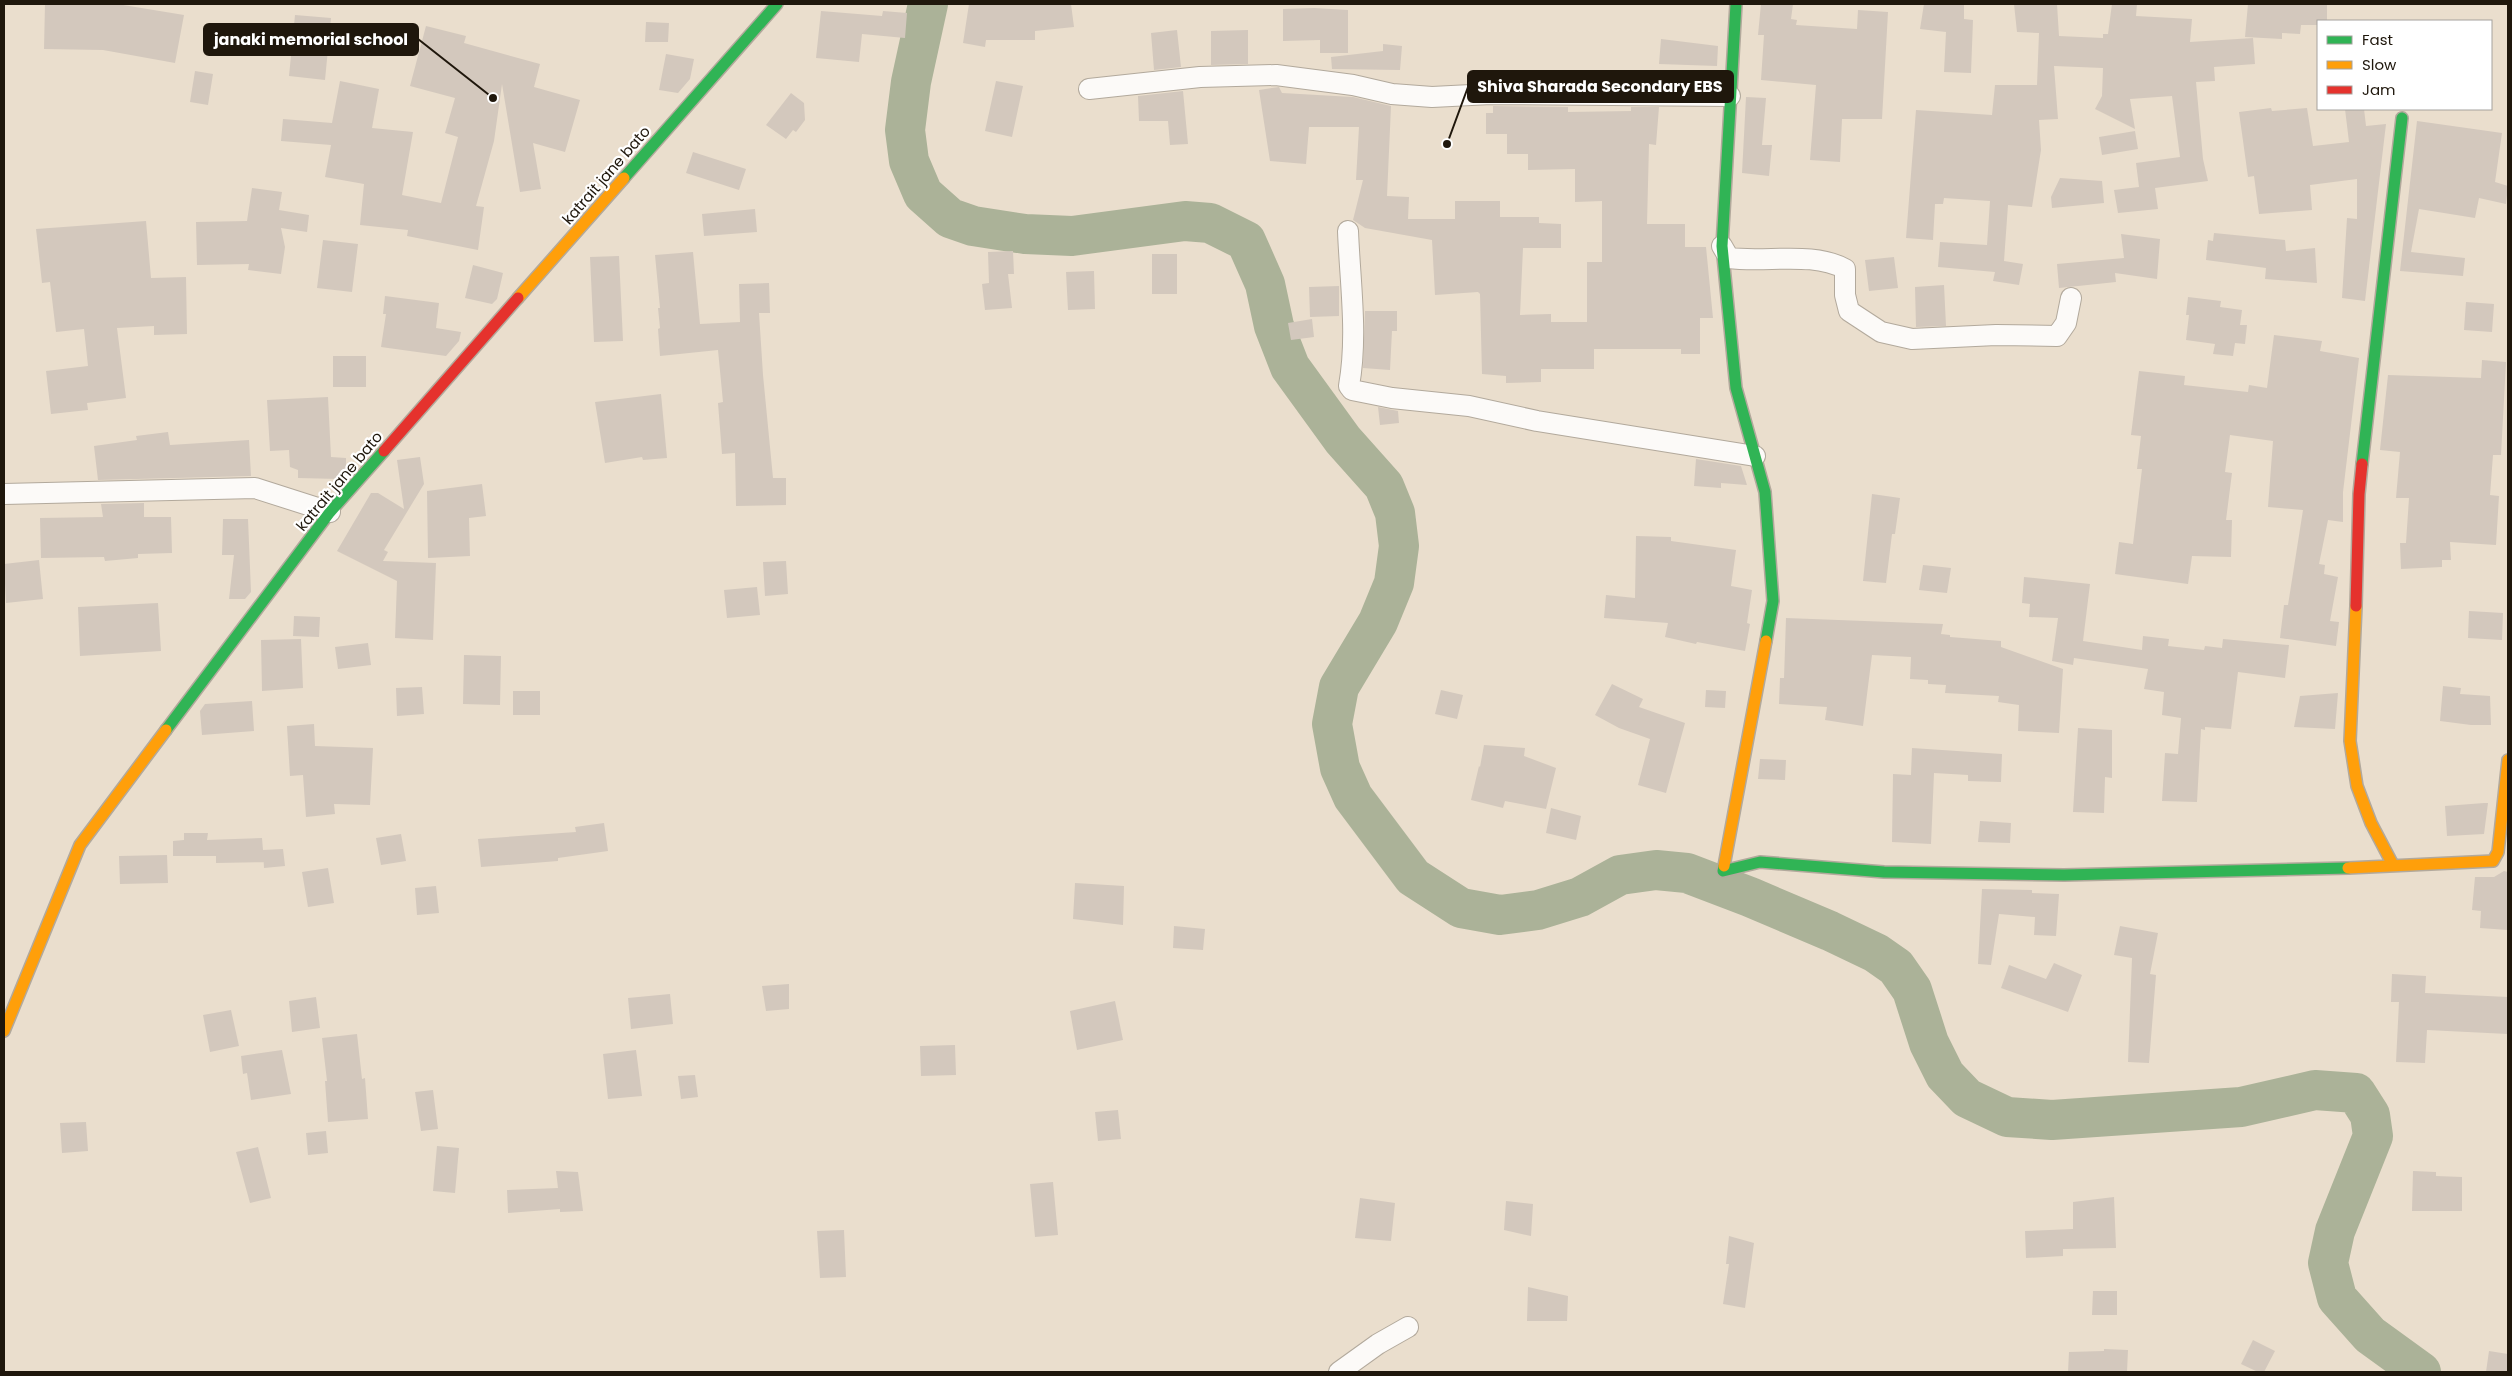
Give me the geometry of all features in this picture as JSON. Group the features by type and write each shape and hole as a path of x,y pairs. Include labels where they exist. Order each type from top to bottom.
{"street":[{"name":"katrait jane bato","path":"4,1031 80,845 330,512 777,4"},
{"path":"1736,4 1722,246 1736,388 1765,492 1773,601 1724,871 1760,862 1884,872 2064,876 2500,861 2498,852 2508,760"},
{"path":"1089,89 1200,77 1276,75 1353,85 1392,94 1432,97 1491,94 1730,96"},
{"path":"2393,866 2371,823 2357,786 2350,741 2355,672 2359,494 2402,118"},
{"path":"1348,231 1354,316 1352,368 1348,386 1352,390 1392,398 1469,406 1537,422 1755,456"},
{"path":"1722,246 1729,258 1752,261 1809,259 1832,262 1845,269 1845,295 1849,311 1881,332 1912,339 1996,335 2057,336 2066,323 2071,298"},
{"path":"4,494 255,488 330,512"},
{"path":"1339,1372 1378,1344 1408,1327"}],"building":[{"path":"45,4 117,4 184,15 175,63 103,50 44,49"},
{"path":"969,4 1071,4 1074,27 1035,31 1035,40 986,40 985,47 963,43"},
{"path":"1761,4 1793,4 1791,19 1797,20 1796,25 1857,29 1858,10 1888,12 1882,119 1842,119 1840,162 1810,160 1816,85 1761,80 1764,35 1758,35"},
{"path":"1924,4 1964,4 1964,19 1973,20 1971,73 1944,72 1946,32 1920,29"},
{"path":"2014,4 2057,4 2059,36 2103,38 2103,34 2108,34 2112,4 2137,4 2136,16 2192,19 2190,42 2253,38 2255,64 2214,67 2215,81 2196,82 2203,159 2208,181 2155,188 2158,209 2118,213 2114,190 2139,187 2136,163 2180,157 2172,96 2130,99 2135,129 2095,109 2102,96 2103,68 2054,66 2058,119 2039,120 2041,150 2032,207 2008,205 2004,261 2023,264 2019,285 1993,281 1995,272 1938,267 1940,242 1987,245 1990,201 1944,198 1943,204 1935,204 1933,240 1906,238 1916,110 1992,115 1995,85 2037,85 2039,33 2017,32"},
{"path":"2248,4 2327,4 2327,20 2317,20 2317,25 2301,25 2300,34 2282,33 2282,39 2245,37"},
{"path":"1283,9 1348,10 1348,53 1320,53 1320,40 1283,41"},
{"path":"821,11 882,16 883,11 907,13 905,38 862,34 859,62 816,58"},
{"path":"295,15 331,18 325,80 289,76"},
{"path":"646,22 669,23 668,42 645,42"},
{"path":"426,26 466,36 464,43 540,64 534,87 580,100 565,152 533,143 541,189 520,192 502,84 494,141 476,206 484,207 478,250 407,236 408,230 360,225 364,184 325,177 331,145 281,141 283,119 332,123 340,81 379,89 372,128 413,132 402,195 441,203 458,137 445,133 455,98 410,86"},
{"path":"1177,30 1181,67 1154,70 1151,33"},
{"path":"1248,30 1248,64 1211,65 1211,31"},
{"path":"1661,39 1718,46 1717,66 1659,64"},
{"path":"1383,44 1402,46 1400,70 1332,69 1331,57 1383,51"},
{"path":"666,54 694,59 690,79 678,93 659,90"},
{"path":"195,71 213,74 208,105 190,102"},
{"path":"996,81 1023,86 1012,137 985,131"},
{"path":"1279,87 1282,93 1353,97 1391,106 1387,196 1409,197 1408,219 1455,219 1455,201 1500,201 1500,217 1539,217 1539,223 1561,224 1561,248 1523,248 1520,315 1551,314 1551,322 1587,322 1587,262 1602,262 1602,201 1575,202 1575,169 1528,170 1528,154 1507,154 1507,134 1486,134 1486,113 1493,113 1493,106 1568,107 1568,112 1631,111 1631,107 1659,107 1656,145 1649,144 1647,224 1685,224 1685,247 1706,247 1713,318 1700,318 1700,354 1681,354 1681,349 1594,349 1594,369 1541,369 1541,382 1506,383 1506,376 1482,374 1480,294 1478,292 1435,295 1432,240 1365,228 1353,220 1363,180 1356,180 1359,127 1309,127 1306,164 1270,161 1259,90"},
{"path":"1183,91 1188,144 1170,145 1168,121 1139,121 1138,96"},
{"path":"791,93 804,103 805,120 796,132 793,130 786,139 766,125"},
{"path":"1746,97 1766,98 1762,145 1772,145 1769,176 1742,173"},
{"path":"2271,108 2272,111 2307,108 2313,146 2349,142 2345,110 2364,110 2366,126 2386,124 2365,301 2342,298 2347,218 2357,219 2357,179 2310,185 2312,210 2259,214 2254,176 2248,177 2239,112"},
{"path":"2417,121 2502,133 2495,182 2508,186 2506,204 2479,198 2475,218 2419,209 2411,252 2465,258 2463,276 2400,271"},
{"path":"2135,131 2138,149 2102,155 2099,137"},
{"path":"693,152 746,169 739,190 686,173"},
{"path":"2060,178 2102,181 2104,203 2052,208 2051,197"},
{"path":"252,188 282,192 279,210 309,215 307,232 281,228 285,247 281,274 248,270 249,264 197,265 196,222 247,221"},
{"path":"755,209 757,232 704,236 702,214"},
{"path":"146,221 151,278 186,277 187,334 154,335 154,326 117,328 126,398 87,403 88,410 51,414 46,371 88,366 84,329 56,332 50,282 42,283 36,229"},
{"path":"2214,233 2285,240 2286,251 2315,248 2317,283 2265,279 2266,268 2206,260 2208,240 2213,241"},
{"path":"2121,234 2160,239 2157,279 2115,273 2116,282 2059,288 2057,264 2124,258"},
{"path":"323,240 358,244 352,292 317,288"},
{"path":"1013,251 1014,274 1008,274 1012,308 985,310 982,284 989,283 988,252"},
{"path":"693,252 700,324 740,322 739,284 769,283 770,313 759,313 763,375 773,478 786,478 786,505 736,506 735,453 722,454 718,403 723,402 718,350 660,356 658,308 660,308 655,255"},
{"path":"1152,254 1177,254 1177,294 1152,294"},
{"path":"619,256 623,341 594,342 590,257"},
{"path":"1894,257 1898,288 1869,291 1865,260"},
{"path":"473,265 503,273 497,299 492,304 465,298"},
{"path":"1094,271 1095,309 1068,310 1066,272"},
{"path":"1944,285 1946,326 1916,327 1915,287"},
{"path":"1339,286 1339,316 1310,317 1309,287"},
{"path":"385,296 439,303 436,328 461,332 459,341 446,356 381,347 386,314 383,314"},
{"path":"2188,297 2221,301 2220,307 2242,310 2240,325 2247,325 2245,344 2235,343 2233,356 2213,354 2215,344 2186,340 2189,315 2186,315"},
{"path":"2466,302 2494,304 2492,332 2464,330"},
{"path":"1365,311 1397,311 1397,331 1392,331 1390,370 1363,368"},
{"path":"1312,319 1314,337 1291,340 1288,323"},
{"path":"2274,335 2322,341 2320,351 2359,358 2343,492 2343,522 2328,520 2319,564 2325,565 2324,574 2338,577 2330,621 2339,622 2336,646 2280,638 2284,605 2288,605 2303,510 2268,507 2273,441 2230,435 2225,472 2232,473 2226,520 2232,520 2231,557 2192,556 2188,584 2115,574 2119,542 2133,544 2142,469 2137,469 2141,436 2131,435 2139,371 2185,376 2184,385 2248,392 2249,385 2267,388"},
{"path":"333,356 366,356 366,387 333,387"},
{"path":"2482,360 2506,362 2501,455 2493,455 2490,495 2499,496 2496,545 2450,542 2451,560 2442,560 2442,567 2401,569 2400,543 2406,543 2409,498 2396,498 2400,452 2380,450 2388,375 2481,378"},
{"path":"661,394 667,458 643,460 642,457 605,463 595,402"},
{"path":"328,397 331,457 346,458 346,471 339,479 298,478 298,470 290,467 289,450 270,451 267,400"},
{"path":"1378,407 1398,411 1399,423 1380,425"},
{"path":"168,432 170,445 249,440 251,476 98,480 94,446 137,440 136,436"},
{"path":"420,457 424,484 384,550 388,552 383,561 436,563 433,640 395,638 397,581 337,551 371,493 378,493 404,509 397,460"},
{"path":"1696,459 1741,466 1747,485 1721,483 1721,488 1694,486"},
{"path":"482,484 486,516 469,518 470,556 428,558 427,491"},
{"path":"1872,494 1900,498 1895,534 1892,534 1886,583 1863,581"},
{"path":"144,503 144,517 171,517 172,553 138,554 138,558 105,561 104,557 41,558 40,518 103,517 101,504"},
{"path":"223,519 248,519 251,592 245,599 229,599 234,555 222,555"},
{"path":"1636,536 1671,537 1671,541 1736,550 1731,586 1752,590 1747,623 1750,624 1745,651 1697,642 1696,644 1665,637 1668,623 1604,618 1606,595 1635,598"},
{"path":"39,560 43,599 6,603 4,564"},
{"path":"786,561 788,594 765,596 763,562"},
{"path":"1923,565 1951,568 1947,593 1919,590"},
{"path":"2024,577 2090,584 2083,641 2142,650 2143,636 2169,639 2168,646 2204,650 2205,646 2222,648 2223,639 2289,645 2285,678 2238,672 2231,729 2205,727 2205,730 2201,729 2197,802 2162,801 2165,753 2178,754 2181,718 2162,715 2164,692 2144,689 2148,669 2074,658 2073,665 2052,661 2058,618 2029,617 2030,604 2022,603"},
{"path":"757,587 760,615 727,618 724,590"},
{"path":"158,603 161,651 80,656 78,607"},
{"path":"2469,611 2503,613 2502,640 2468,638"},
{"path":"294,616 320,617 319,637 293,636"},
{"path":"1786,618 1943,624 1941,634 1950,635 1950,637 2001,641 2001,647 2063,669 2059,733 2018,731 2019,705 1998,702 1999,696 1945,693 1946,685 1928,684 1928,680 1910,679 1911,657 1872,655 1863,726 1825,720 1827,707 1779,704 1780,678 1784,678"},
{"path":"301,639 303,688 262,691 261,640"},
{"path":"368,643 371,665 338,669 335,647"},
{"path":"464,655 501,656 500,705 463,704"},
{"path":"1612,684 1643,699 1639,707 1685,723 1666,793 1638,785 1650,739 1619,728 1595,715"},
{"path":"2443,686 2461,688 2460,694 2490,696 2491,725 2471,725 2440,721"},
{"path":"422,687 424,714 397,716 396,688"},
{"path":"1441,690 1463,695 1457,719 1435,714"},
{"path":"1706,690 1726,691 1725,708 1705,707"},
{"path":"513,691 540,691 540,715 513,715"},
{"path":"2338,693 2335,729 2294,727 2300,696"},
{"path":"252,701 254,731 202,735 200,711 205,704"},
{"path":"314,724 315,746 373,748 370,805 334,804 335,814 306,817 303,775 290,776 287,726"},
{"path":"2078,728 2112,730 2112,778 2105,777 2104,813 2073,812"},
{"path":"1484,745 1525,748 1524,756 1556,768 1546,809 1505,801 1503,808 1471,800"},
{"path":"1912,748 2002,754 2001,782 1968,781 1968,775 1934,773 1931,844 1892,842 1893,774 1911,775"},
{"path":"1760,759 1786,760 1785,780 1758,779"},
{"path":"2488,803 2484,834 2447,836 2445,806"},
{"path":"1551,808 1581,816 1576,840 1546,833"},
{"path":"1980,821 2011,823 2010,843 1978,842"},
{"path":"604,823 608,851 558,858 558,861 481,867 478,839 576,832 575,827"},
{"path":"184,833 208,833 207,840 262,838 264,862 216,863 216,856 173,856 173,841 184,840"},
{"path":"401,834 406,861 381,865 376,838"},
{"path":"283,849 285,866 264,868 263,850"},
{"path":"167,855 168,883 120,884 119,856"},
{"path":"328,868 334,903 308,907 302,872"},
{"path":"2504,871 2508,872 2508,930 2480,928 2481,911 2472,910 2475,877 2494,877"},
{"path":"1075,883 1124,886 1123,925 1073,919"},
{"path":"436,886 439,913 417,915 415,888"},
{"path":"1982,889 2032,890 2032,893 2059,894 2056,936 2034,935 2035,917 1999,914 1991,965 1978,964"},
{"path":"1174,926 1205,929 1203,950 1173,948"},
{"path":"2120,926 2158,933 2150,974 2156,975 2149,1063 2128,1062 2132,958 2114,955"},
{"path":"2054,963 2082,975 2068,1012 2001,988 2009,965 2046,979"},
{"path":"2392,974 2426,976 2425,993 2508,997 2508,1034 2427,1030 2425,1063 2396,1062 2399,1002 2391,1002"},
{"path":"789,984 789,1009 766,1011 762,986"},
{"path":"670,994 673,1024 631,1029 628,998"},
{"path":"316,997 320,1028 292,1032 289,1001"},
{"path":"1115,1001 1123,1040 1077,1050 1070,1011"},
{"path":"231,1010 239,1046 210,1052 203,1015"},
{"path":"357,1034 362,1079 365,1078 368,1119 328,1122 325,1081 327,1081 322,1038"},
{"path":"955,1045 956,1075 921,1076 920,1046"},
{"path":"282,1050 291,1094 251,1100 247,1073 243,1074 241,1056"},
{"path":"636,1050 642,1096 608,1099 603,1054"},
{"path":"695,1075 698,1097 681,1099 678,1076"},
{"path":"433,1090 438,1129 421,1131 415,1092"},
{"path":"1118,1110 1121,1139 1098,1141 1095,1112"},
{"path":"86,1122 88,1151 62,1153 60,1123"},
{"path":"326,1131 328,1153 308,1155 306,1133"},
{"path":"437,1146 459,1148 455,1193 433,1191"},
{"path":"258,1147 271,1198 250,1203 236,1152"},
{"path":"556,1171 578,1172 583,1211 560,1212 560,1209 508,1213 507,1190 558,1188"},
{"path":"2413,1171 2436,1172 2436,1176 2462,1177 2462,1211 2412,1211"},
{"path":"1053,1182 1058,1235 1035,1237 1030,1184"},
{"path":"2114,1197 2116,1248 2063,1249 2063,1256 2026,1258 2025,1231 2073,1229 2073,1202"},
{"path":"1360,1198 1395,1203 1391,1241 1355,1238"},
{"path":"1506,1201 1533,1204 1531,1236 1504,1230"},
{"path":"844,1230 846,1277 820,1278 817,1231"},
{"path":"1729,1236 1754,1243 1745,1308 1723,1304 1729,1264 1726,1264"},
{"path":"1528,1287 1568,1296 1567,1321 1527,1321"},
{"path":"2093,1291 2117,1291 2117,1315 2092,1315"},
{"path":"2253,1340 2275,1351 2264,1372 2258,1372 2241,1364"},
{"path":"2104,1349 2128,1350 2127,1372 2068,1372 2069,1352 2104,1351"},
{"path":"2489,1351 2508,1354 2507,1372 2486,1372"}],"waterway":[{"path":"928,4 911,82 905,130 909,161 923,194 950,218 973,226 1025,234 1072,236 1185,221 1210,223 1246,241 1265,284 1274,326 1290,367 1343,440 1384,486 1395,513 1399,546 1394,583 1378,622 1339,687 1332,724 1340,768 1353,797 1413,877 1461,908 1500,915 1538,910 1580,897 1620,875 1656,870 1687,873 1750,897 1876,953 1896,967 1912,990 1929,1043 1945,1075 1967,1098 2007,1117 2052,1120 2241,1107 2315,1090 2356,1093 2370,1115 2373,1136 2335,1231 2328,1263 2337,1298 2370,1335 2421,1372"}],"traffic: fast":[{"path":"624,178 777,4"},
{"path":"1736,4 1722,246 1736,388 1765,492 1773,601 1766,641"},
{"path":"2362,464 2402,118"},
{"path":"166,730 330,512 384,451"},
{"path":"1724,866 1723,871 1760,862 1884,872 2064,875 2348,868"}],"traffic: slow":[{"path":"518,298 624,178"},
{"path":"2356,606 2350,741 2357,786 2371,823 2393,865"},
{"path":"1724,866 1766,641"},
{"path":"4,1031 80,845 166,730"},
{"path":"2348,868 2493,861 2498,852 2508,760"}],"traffic: jam":[{"path":"384,451 518,298"},
{"path":"2356,606 2359,494 2362,464"}],"place":[{"name":"janaki memorial school","path":"493,98"},
{"name":"Shiva Sharada Secondary EBS","path":"1447,144"}]}
